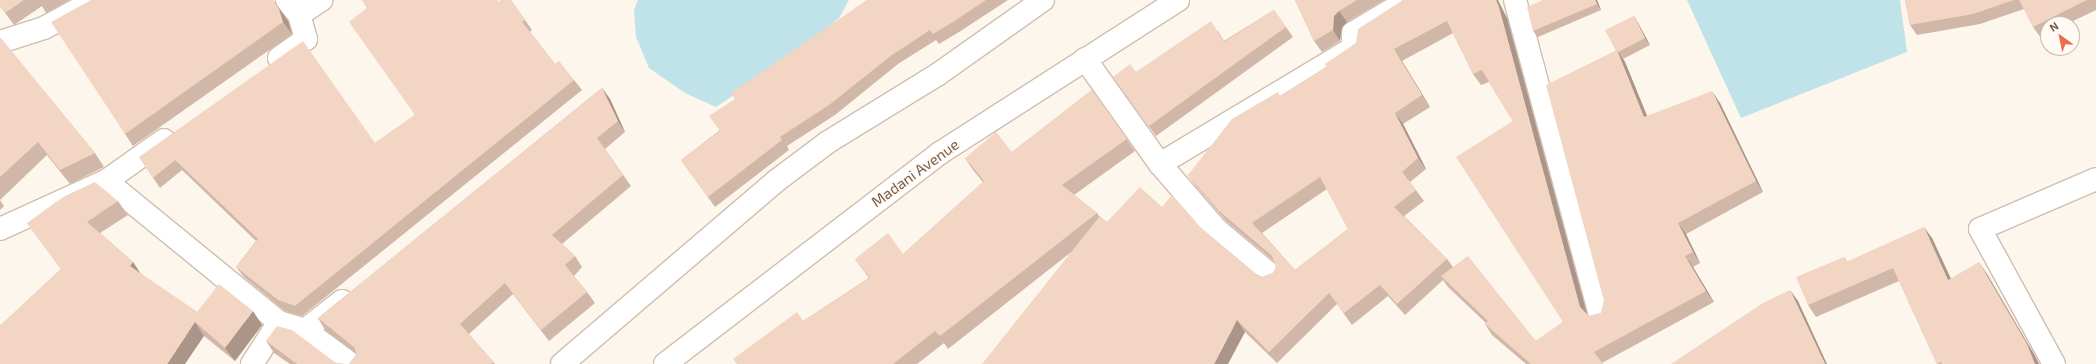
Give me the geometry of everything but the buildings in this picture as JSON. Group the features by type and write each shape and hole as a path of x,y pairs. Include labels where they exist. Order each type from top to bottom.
{"street":[{"path":"0,42 44,28 96,0"},
{"path":"261,71 306,39 293,7 321,0"},
{"path":"562,364 776,181 828,142 937,75 1043,0"},
{"name":"Madani Avenue","path":"666,364 940,153 1178,0"},
{"path":"1160,164 1353,48 1353,33 1408,0"},
{"path":"1515,0 1600,314"},
{"path":"1085,59 1160,164 1217,230 1272,276"},
{"path":"0,229 106,181 184,126"},
{"path":"2054,364 1980,229 2096,180"},
{"path":"106,181 279,322 305,330 351,364"},
{"path":"305,330 360,286"},
{"path":"252,364 279,322"}],"water":[{"path":"638,0 849,0 839,18 798,52 716,107 685,93 649,68 636,37 634,10"},
{"path":"1687,0 1900,0 1907,52 1741,118"}]}
